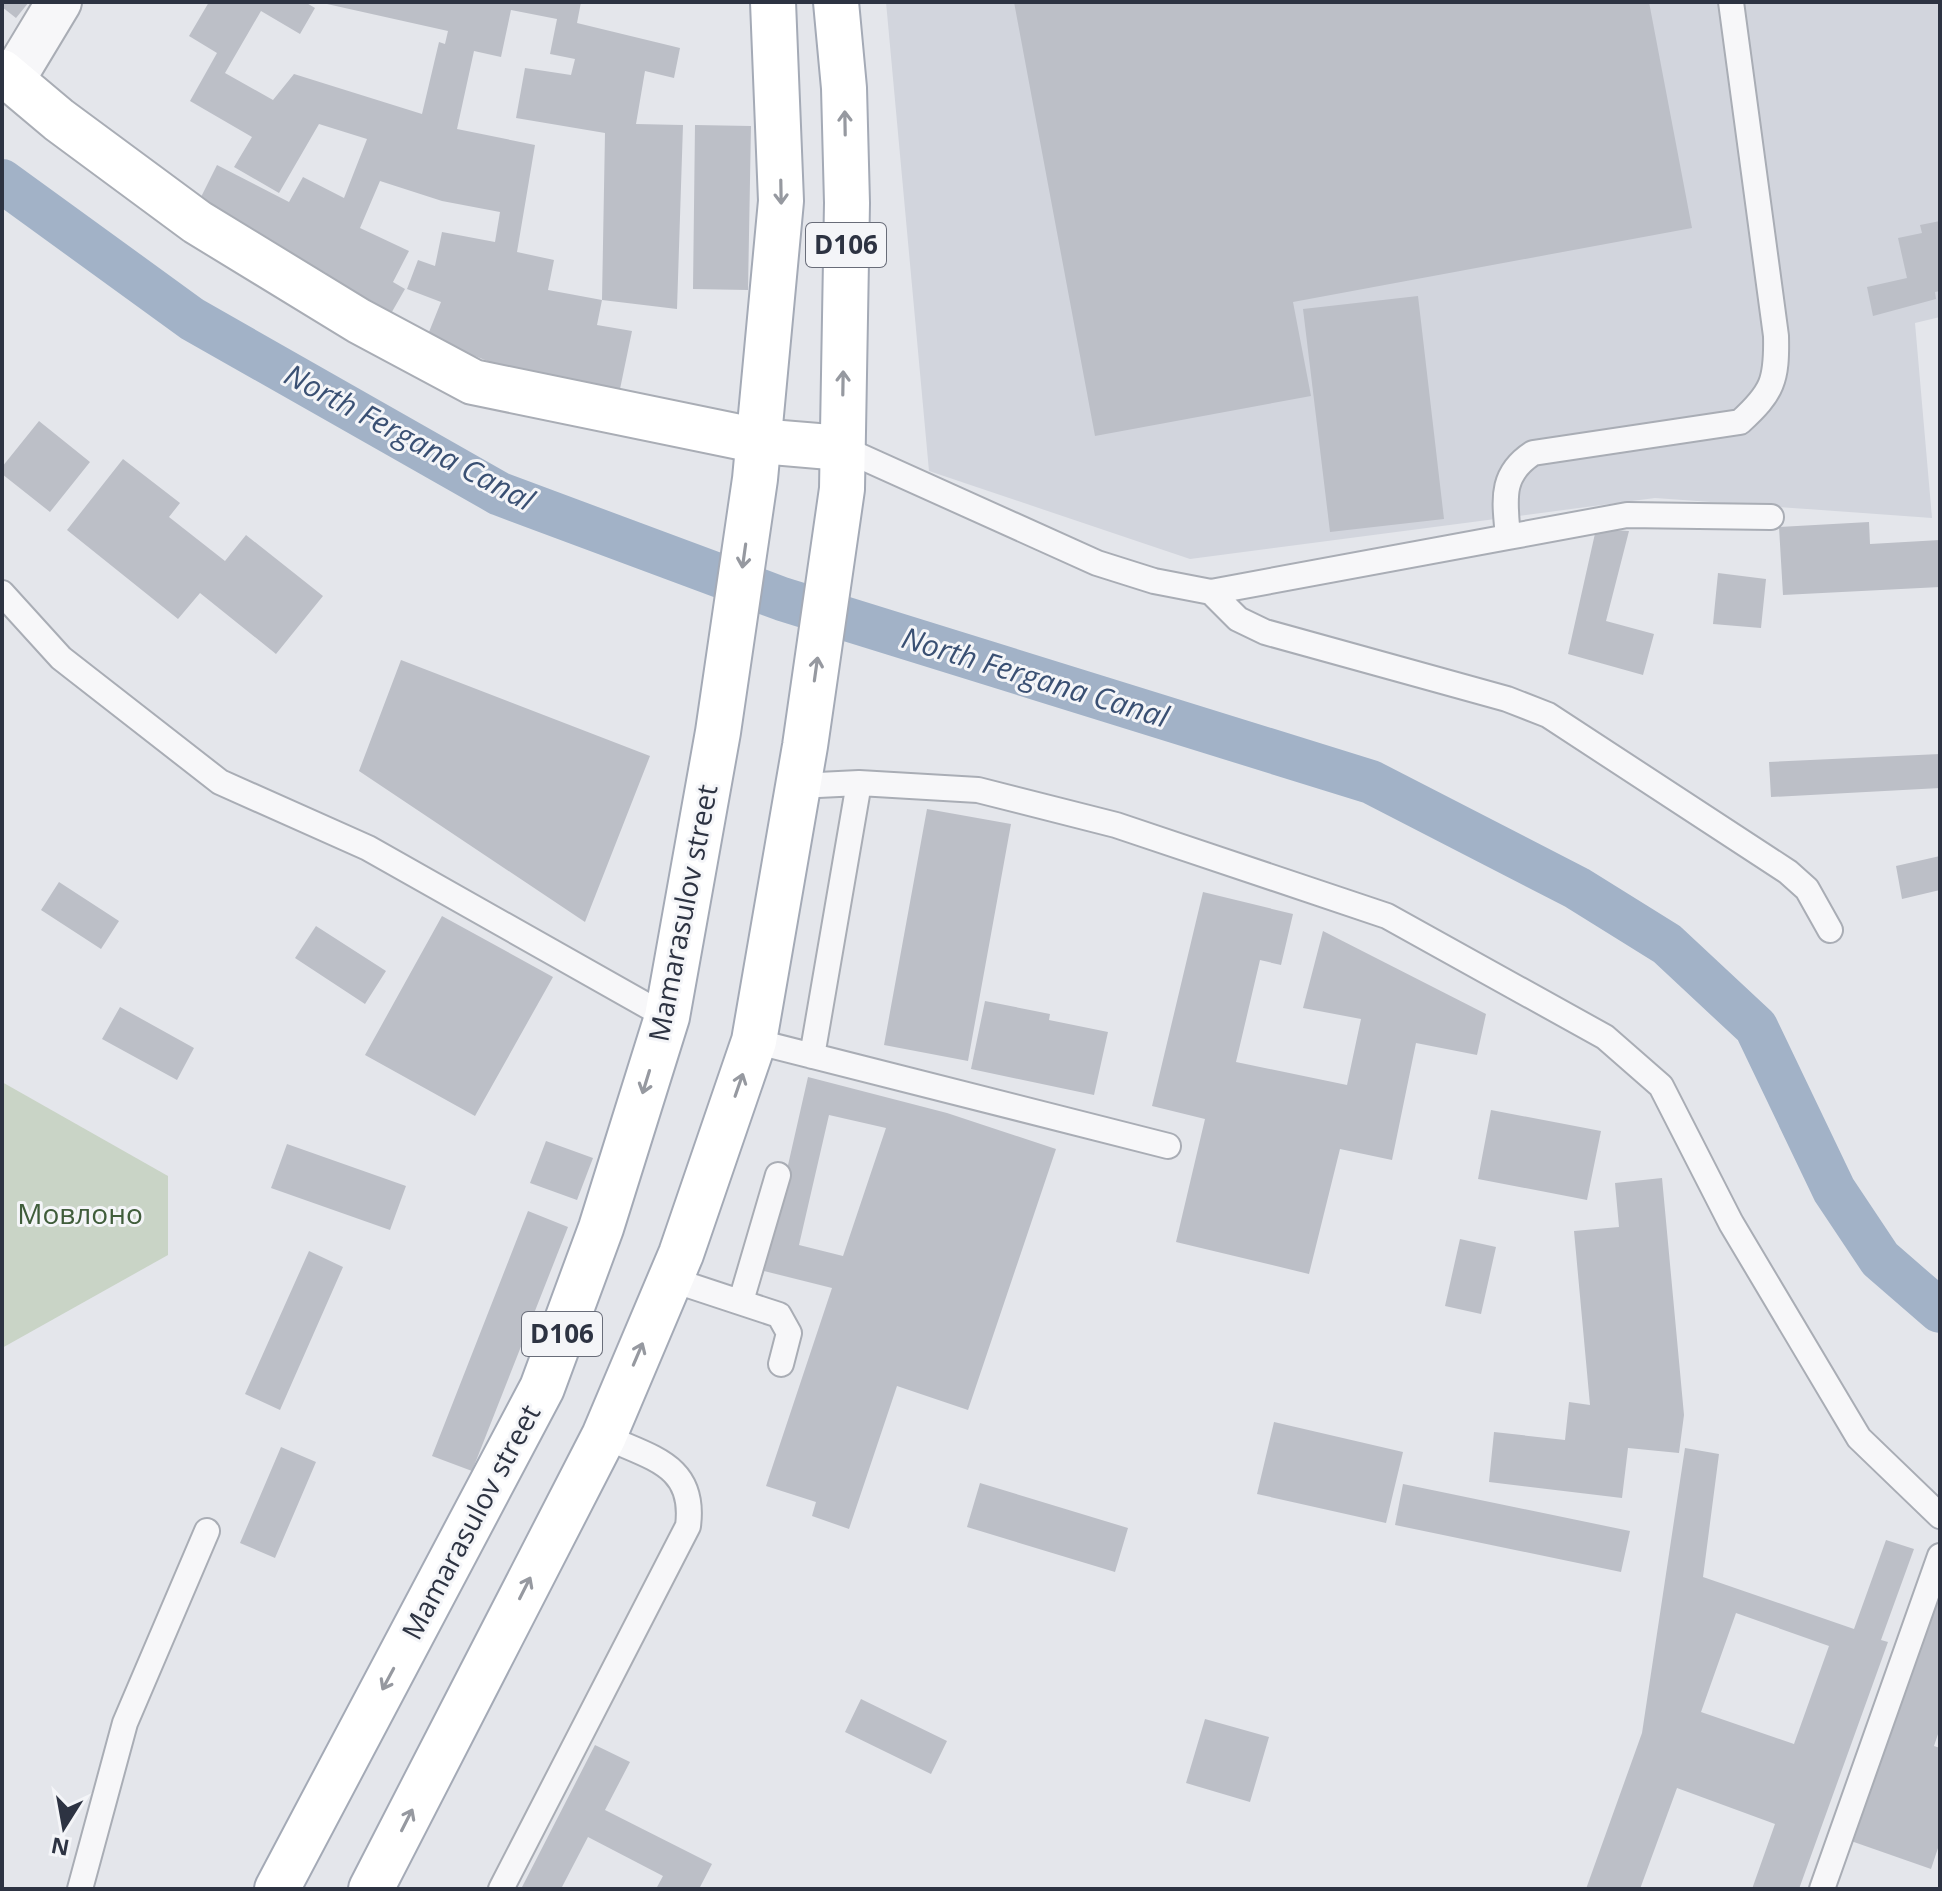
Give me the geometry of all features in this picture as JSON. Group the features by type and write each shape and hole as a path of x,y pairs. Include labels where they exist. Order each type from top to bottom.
{"main road":[{"name":"Mamarasulov street","path":"277,1889 542,1388 601,1228 667,1017 718,732 757,460 781,201 773,2"},
{"name":"D106","path":"371,1889 604,1436 670,1279 754,1041 801,766 842,468 847,203 844,88 836,2"},
{"path":"7,76 59,120 197,222 359,321 473,382 757,460 842,468"}],"street":[{"path":"7,76 59,2"}],"lane":[{"path":"1508,537 1504,490 1518,463 1533,453 1740,422 1764,400 1777,373 1776,336 1731,2"},
{"path":"842,468 1097,563 1154,581 1211,592 1627,515 1771,517"},
{"path":"1211,592 1238,619 1265,632 1507,699 1548,715 1788,872 1807,889 1830,930"},
{"path":"2,593 61,658 220,782 368,848 667,1017"},
{"path":"801,766 859,783 978,790 1116,825 1292,883 1387,916 1605,1037 1661,1086 1731,1223 1859,1438 1940,1516"},
{"path":"812,1056 859,783"},
{"path":"754,1041 1168,1146"},
{"path":"741,1301 778,1175"},
{"path":"670,1279 779,1315 789,1333 781,1364"},
{"path":"501,1889 688,1526 691,1501 684,1482 667,1466 604,1436"},
{"path":"80,1889 125,1723 207,1531"},
{"path":"1822,1889 1940,1556"}],"shaded area":[{"path":"886,2 1940,2 1940,317 1915,323 1932,518 1655,498 1190,559 929,471"}],"green space":[{"name":"Мовлоно","path":"2,1082 168,1176 168,1255 2,1348"}],"building":[{"path":"2,2 29,2 16,18 2,7"},
{"path":"209,2 305,2 315,8 300,34 261,11 225,73 273,100 294,74 422,114 439,42 445,44 448,31 318,2 581,2 577,23 680,48 674,78 645,71 636,124 683,125 677,309 602,300 597,325 632,331 620,389 495,364 427,337 441,302 407,289 418,260 435,266 442,232 495,242 500,212 442,201 380,181 360,228 409,251 393,282 405,289 389,317 322,283 326,273 196,207 217,165 289,202 303,177 344,198 367,139 319,124 279,193 234,167 252,137 190,101 217,53 189,36","holes":["511,10 557,19 550,54 575,59 571,75 525,68 516,118 605,133 602,300 548,290 554,260 517,252 535,145 457,129 474,51 501,57"]},
{"path":"1014,2 1649,2 1692,228 1293,302 1311,396 1095,436"},
{"path":"695,125 751,126 748,290 693,289"},
{"path":"1940,221 1940,291 1935,292 1936,299 1873,316 1867,287 1907,278 1898,238 1922,233 1920,225"},
{"path":"1418,296 1444,519 1330,532 1303,309"},
{"path":"39,421 90,462 50,512 2,474 2,467"},
{"path":"123,459 180,503 169,517 225,561 246,535 323,596 276,654 200,593 178,619 67,530"},
{"path":"1869,522 1870,544 1940,540 1940,587 1783,595 1779,527"},
{"path":"1596,529 1629,531 1606,621 1654,634 1643,675 1568,654"},
{"path":"1718,573 1766,579 1761,628 1713,624"},
{"path":"401,660 650,756 585,922 359,771"},
{"path":"1940,754 1940,788 1771,797 1769,762"},
{"path":"927,809 1011,824 968,1061 884,1045"},
{"path":"1940,856 1940,890 1902,899 1896,866"},
{"path":"59,882 119,921 101,949 41,910"},
{"path":"1203,892 1293,914 1281,965 1260,960 1236,1062 1347,1085 1361,1019 1303,1008 1323,931 1486,1014 1477,1055 1416,1043 1392,1160 1340,1149 1309,1274 1176,1242 1205,1119 1152,1106"},
{"path":"442,916 553,977 475,1116 365,1055"},
{"path":"316,926 386,971 365,1004 295,958"},
{"path":"985,1001 1050,1014 1049,1020 1108,1032 1094,1095 971,1069"},
{"path":"120,1007 194,1048 177,1080 102,1039"},
{"path":"808,1077 947,1113 1056,1149 968,1410 897,1386 849,1529 812,1516 816,1502 766,1486 832,1288 764,1271","holes":["829,1115 886,1128 843,1256 799,1245"]},
{"path":"1491,1110 1601,1131 1587,1200 1478,1179"},
{"path":"546,1141 593,1158 577,1200 530,1183"},
{"path":"287,1144 406,1186 390,1230 271,1188"},
{"path":"1662,1178 1684,1415 1679,1453 1628,1448 1622,1498 1489,1482 1494,1432 1565,1440 1569,1402 1590,1405 1574,1231 1619,1227 1615,1183"},
{"path":"528,1211 568,1227 472,1471 432,1456"},
{"path":"1460,1239 1496,1247 1481,1314 1445,1306"},
{"path":"309,1251 343,1267 280,1410 245,1394"},
{"path":"1274,1422 1403,1452 1386,1523 1257,1494"},
{"path":"281,1447 316,1462 275,1558 240,1543"},
{"path":"1685,1448 1719,1454 1703,1577 1854,1629 1886,1540 1914,1549 1881,1640 1888,1642 1799,1889 1752,1889 1775,1824 1677,1788 1640,1889 1586,1889 1642,1733","holes":["1736,1613 1829,1646 1794,1744 1701,1712"]},
{"path":"980,1483 1128,1528 1115,1572 967,1527"},
{"path":"1403,1484 1630,1531 1621,1572 1395,1525"},
{"path":"1940,1586 1940,1728 1934,1746 1940,1748 1940,1842 1931,1869 1851,1841"},
{"path":"861,1699 947,1741 931,1774 845,1732"},
{"path":"1205,1719 1269,1737 1250,1802 1186,1783"},
{"path":"595,1745 630,1762 605,1810 712,1864 699,1889 656,1889 663,1876 588,1837 562,1887 567,1889 521,1889"}],"waterway":[{"name":"North Fergana Canal","path":"2,181 192,319 500,494 782,599 1371,782 1577,888 1667,944 1756,1027 1834,1190 1880,1259 1940,1311"}]}
